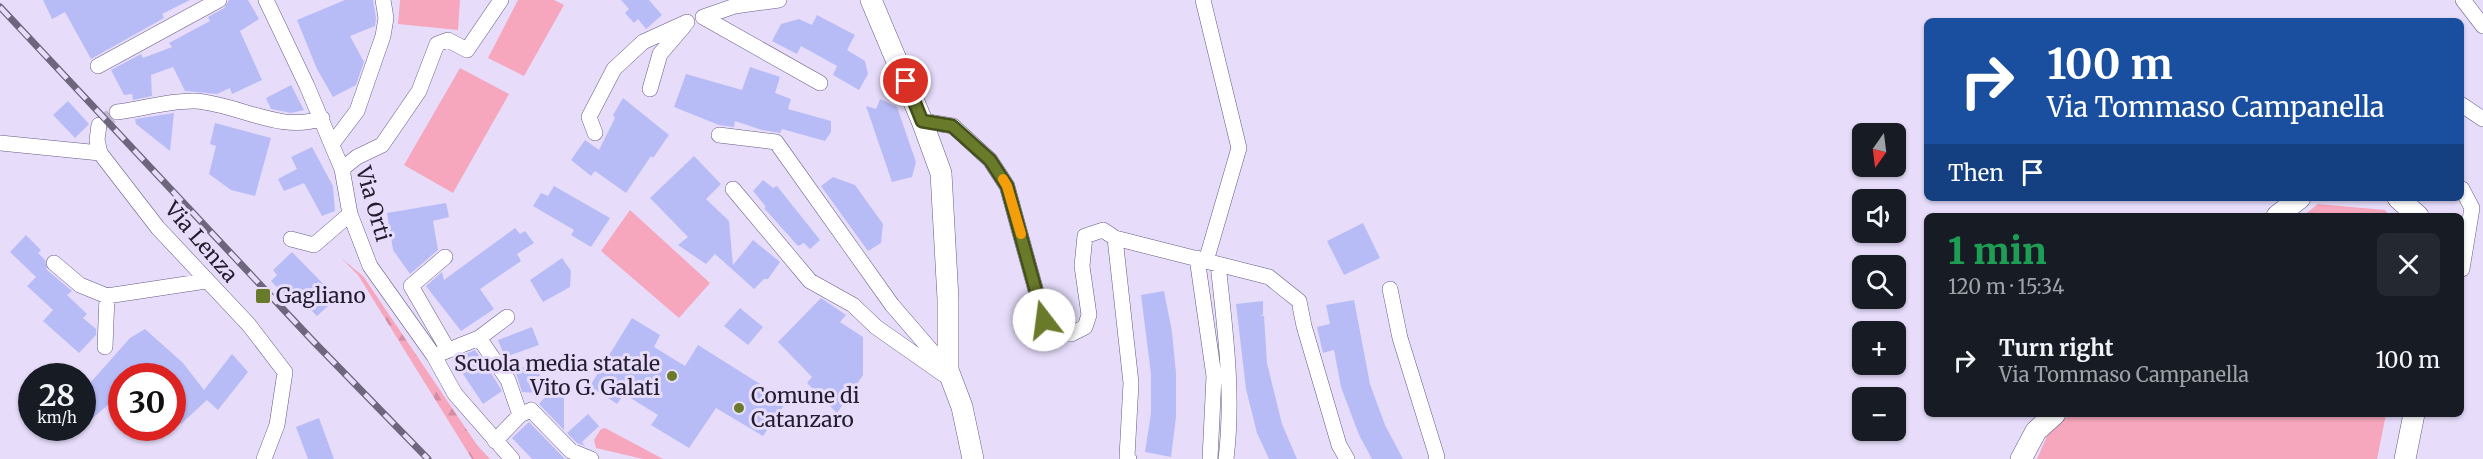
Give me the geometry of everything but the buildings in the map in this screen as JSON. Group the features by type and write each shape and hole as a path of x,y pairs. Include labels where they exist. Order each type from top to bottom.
{"street":[{"path":"98,66 219,0"},
{"name":"Via Orti","path":"266,0 322,118 342,169 350,214 370,266 441,353 455,394 512,459"},
{"path":"332,144 357,111 383,36 386,18 383,0"},
{"path":"342,169 357,157 382,145 419,91 437,44 448,40 467,50 501,0"},
{"path":"595,134 589,117 614,69 643,42 687,22 735,6 779,0"},
{"path":"871,0 922,121 941,173 948,298 949,375"},
{"path":"1203,0 1239,148 1207,261 1214,376 1210,459"},
{"path":"2463,0 2483,26"},
{"path":"703,16 820,83"},
{"path":"650,89 660,54 687,22"},
{"path":"117,112 192,101 217,104 260,117 293,122 304,123 322,118"},
{"path":"2464,106 2483,119"},
{"path":"922,121 952,126 990,160 1007,186 1044,320 1071,334 1085,327 1089,315 1082,266 1084,236 1103,230 1115,238 1269,277 1299,301 1304,326 1340,445 1347,459"},
{"path":"0,142 100,153 97,140 99,125"},
{"path":"719,135 776,142 892,305 949,375 962,407 973,459"},
{"name":"Via Lenza","path":"100,153 158,228 249,326 285,372 277,425 264,459"},
{"path":"733,189 810,281 854,305 876,327 949,375"},
{"path":"2464,193 2472,208 2464,257"},
{"path":"2281,213 2296,201"},
{"path":"2401,201 2415,213"},
{"path":"291,239 314,245 350,214"},
{"path":"1115,238 1131,382 1127,457 1130,459"},
{"path":"445,257 411,286 441,353 478,338 507,317"},
{"path":"1207,261 1229,384 1230,430 1226,459"},
{"path":"54,263 80,285 107,296 206,281"},
{"path":"1390,289 1400,338 1425,411 1436,459"},
{"path":"105,347 107,296"},
{"path":"478,338 508,380 520,414"},
{"path":"495,441 520,414 531,410 568,455 591,459"},
{"path":"2021,459 2036,432 2052,417"},
{"path":"2405,459 2413,417"}],"green space":[{"path":"400,0 460,0 458,30 398,24"},
{"path":"518,0 554,0 564,5 524,76 488,58"},
{"path":"460,68 509,94 453,193 404,165"},
{"path":"2318,204 2385,210 2388,213 2307,213"},
{"path":"630,210 710,283 679,318 601,251"},
{"path":"341,258 363,276 477,445 490,459 472,459 358,275"},
{"path":"2067,417 2385,417 2377,459 2037,459 2047,436"},
{"path":"605,428 663,459 643,459 596,448 594,440 601,429"}],"tunnel":[{"path":"99,125 117,112"}],"railway":[{"path":"0,7 313,341 428,459"}],"slow traffic":[{"path":"1003,179 1021,234"}],"place":[{"name":"Gagliano","path":"263,296"},
{"name":"Scuola media statale Vito G. Galati","path":"672,376"},
{"name":"Comune di Catanzaro","path":"739,408"}],"route":[{"path":"906,81 922,121 952,126 990,160 1007,186 1044,320"}]}
